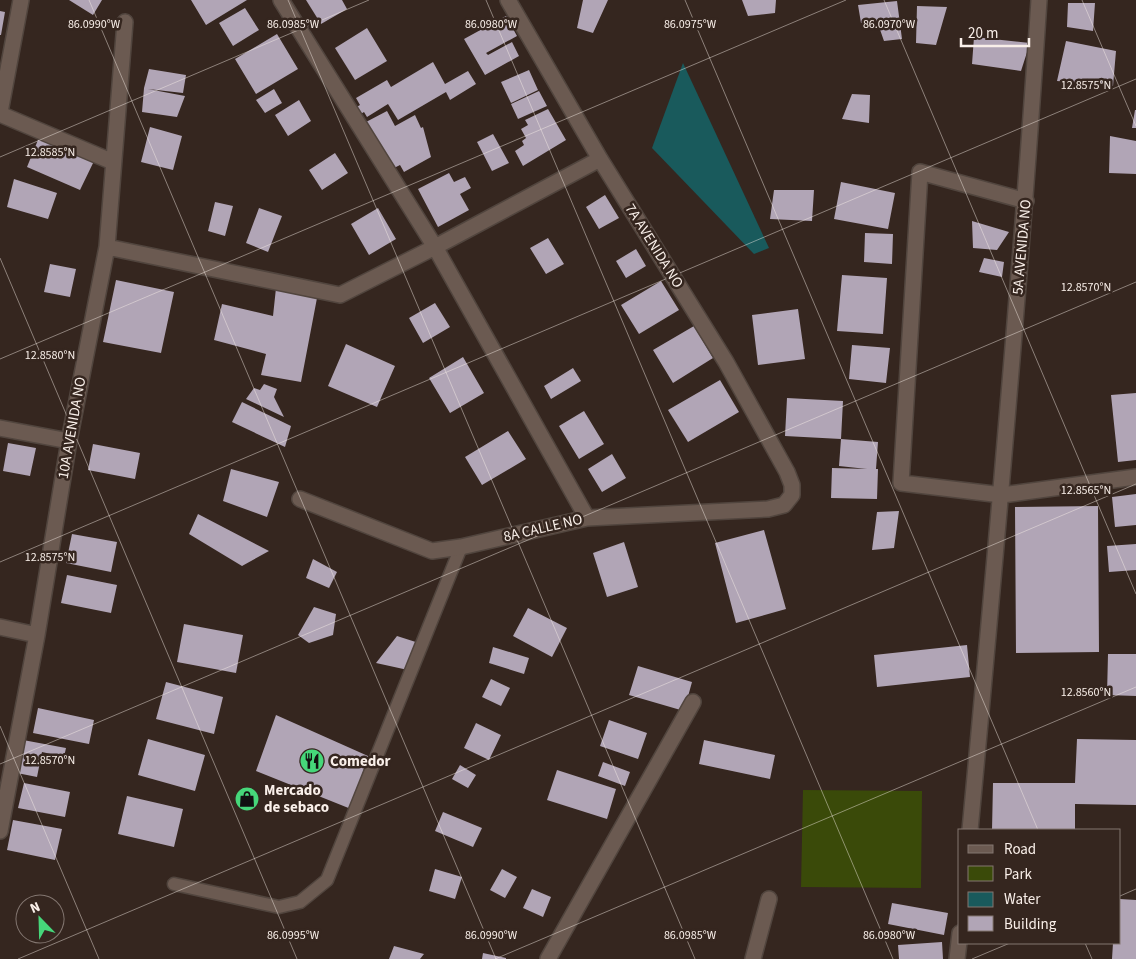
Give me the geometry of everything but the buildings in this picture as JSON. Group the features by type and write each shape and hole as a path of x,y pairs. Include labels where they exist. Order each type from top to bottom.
{"street":[{"path":"21,0 0,112 113,162"},
{"path":"281,0 435,247 587,518"},
{"name":"7A AVENIDA NO","path":"509,0 600,159 726,362 787,472 792,485 792,495"},
{"name":"5A AVENIDA NO","path":"970,829 1002,495 1026,201 1039,0"},
{"name":"10A AVENIDA NO","path":"0,827 37,635 68,441 107,247 124,22"},
{"path":"107,247 340,295 600,159"},
{"path":"1026,201 920,172 901,484 1002,495 1136,477"},
{"path":"0,428 68,441"},
{"name":"8A CALLE NO","path":"300,499 432,551 461,547 587,518 768,509 784,505 792,495"},
{"path":"0,627 37,635"},
{"path":"548,959 692,702"},
{"path":"753,959 768,899"},
{"path":"957,959 959,944"}],"lane":[{"path":"174,884 279,907 300,902 327,880 461,547"}],"green space":[{"path":"803,790 922,791 921,888 801,887"}],"water":[{"path":"683,63 769,248 754,254 652,148"}],"place":[{"name":"Comedor","path":"312,761"},
{"name":"Mercado de sebaco","path":"247,799"}]}
